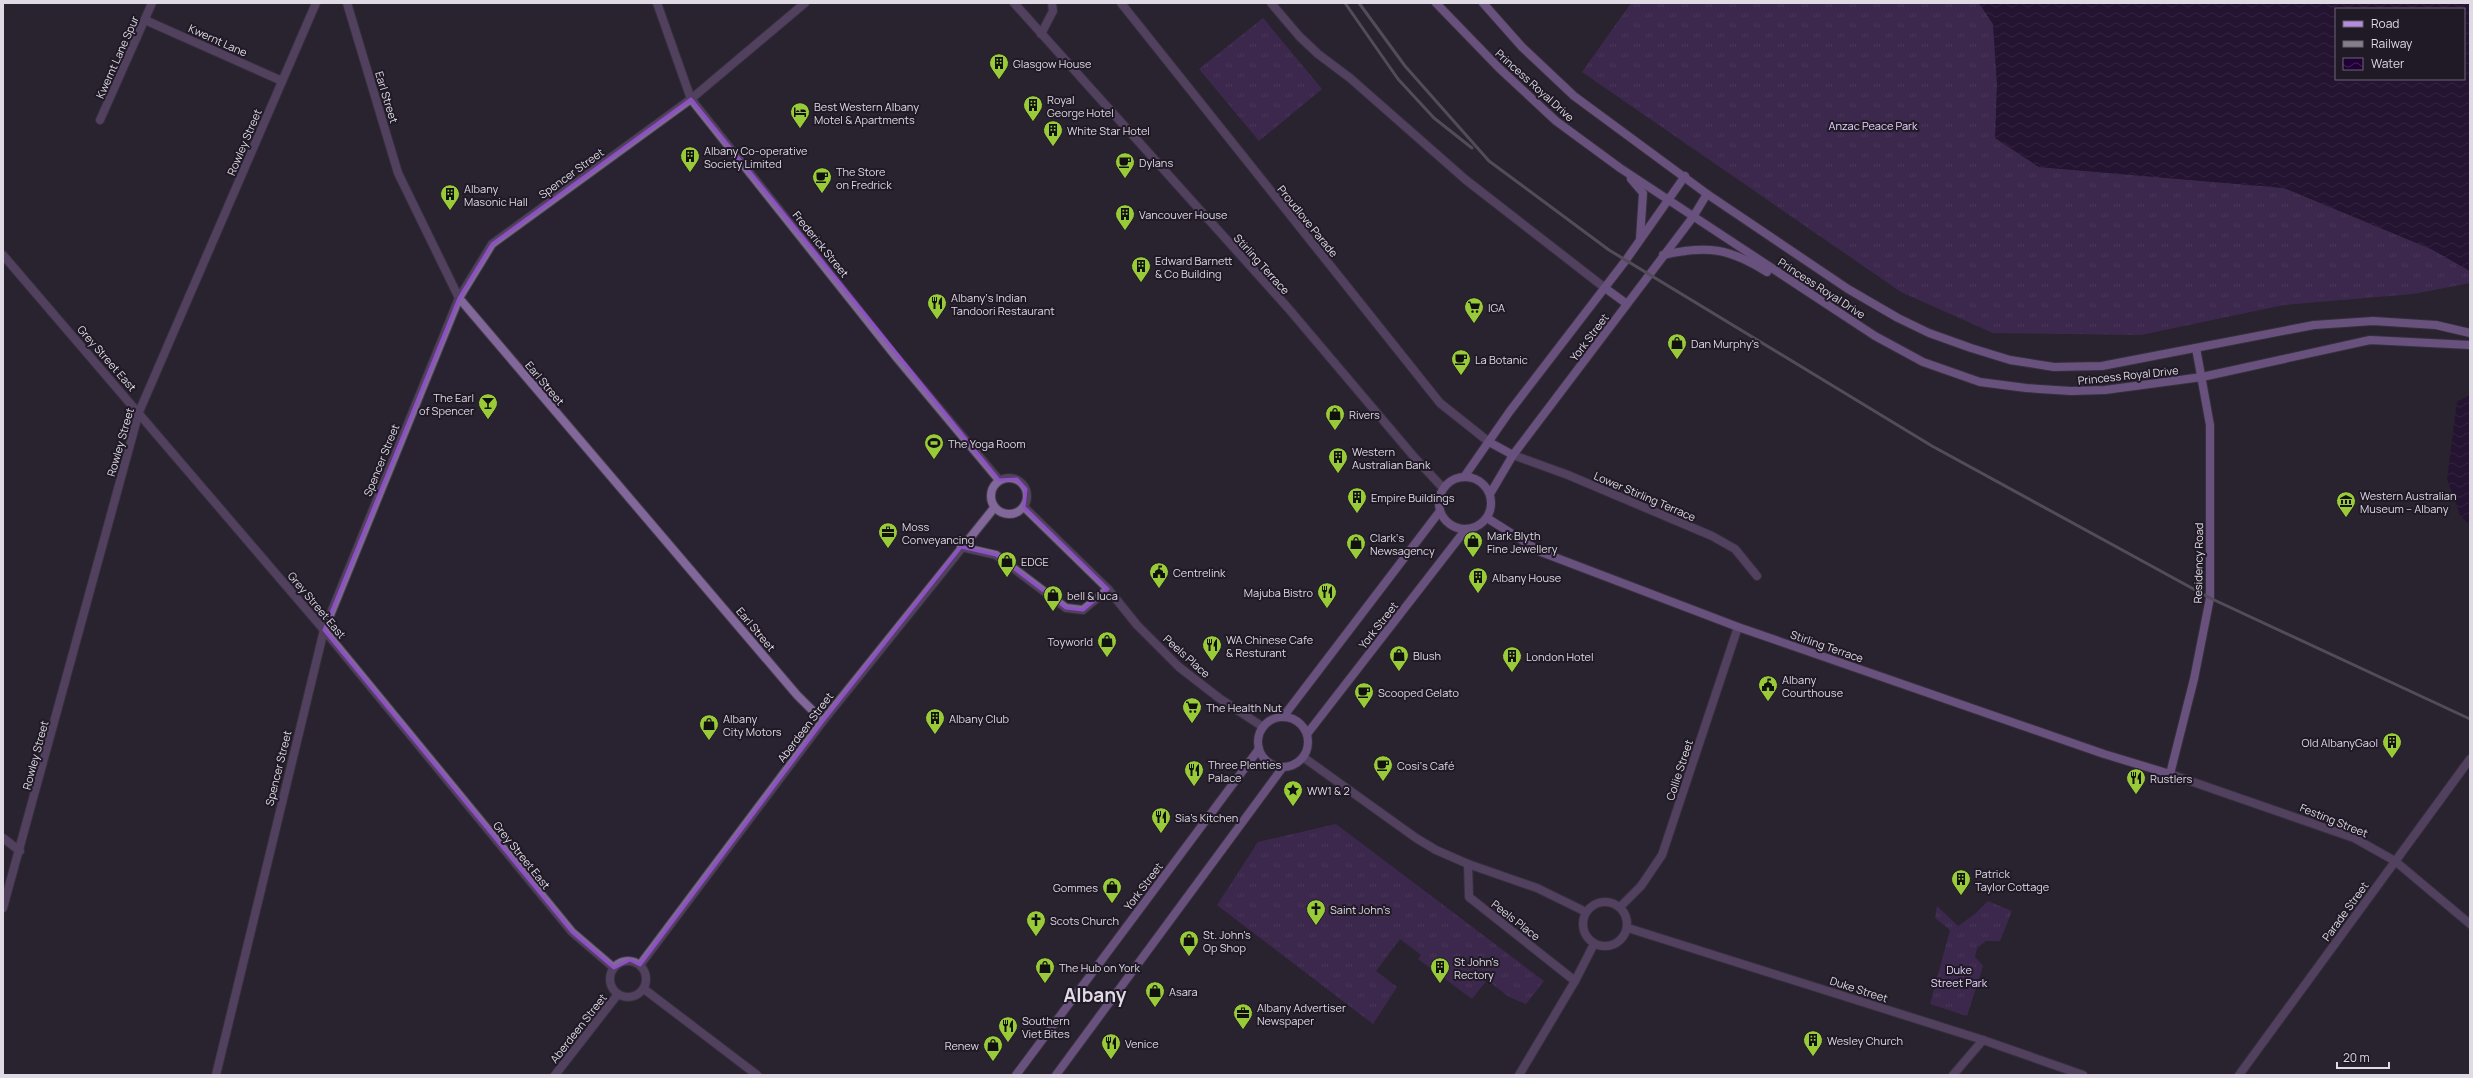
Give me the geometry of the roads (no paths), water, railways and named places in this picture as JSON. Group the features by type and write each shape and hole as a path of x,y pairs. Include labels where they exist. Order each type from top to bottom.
{"main road":[{"name":"Princess Royal Drive","path":"1436,3 1498,68 1556,121 1620,168 1875,336 1923,362 1980,382 2026,388 2072,391 2143,386 2202,377 2370,340 2470,345"},
{"name":"Princess Royal Drive","path":"1482,3 1522,47 1574,96 1685,176 1707,194 1750,220 1848,289 1898,318 1929,333 1971,348 2010,360 2054,367 2102,366 2314,325 2373,321 2436,325 2470,333"},
{"path":"1620,168 1644,192 1640,239"},
{"path":"1640,239 1667,199 1685,176"},
{"name":"York Street","path":"1490,494 1513,456 1693,217 1707,194"},
{"name":"York Street","path":"1464,477 1510,411 1605,288 1640,239"},
{"path":"1663,255 1692,248 1722,250 1757,266 1802,294 1842,315"},
{"path":"1605,288 1627,304"},
{"name":"Residency Road","path":"2170,774 2194,679 2210,598 2210,425 2196,348"},
{"path":"1489,442 1513,456"},
{"path":"1464,477 1480,481 1490,494 1490,510 1487,518 1478,526 1466,529 1450,524 1440,512 1439,503 1444,488 1449,482 1464,477"},
{"name":"York Street","path":"1283,717 1440,512"},
{"name":"Stirling Terrace","path":"1487,518 1541,552 1738,627 2096,751 2170,774"},
{"name":"York Street","path":"1307,734 1466,529"},
{"path":"1283,717 1298,722 1307,734 1307,750 1303,757 1290,766 1283,767 1268,762 1259,749 1259,738 1263,727 1276,718 1283,717"},
{"name":"York Street","path":"1016,1075 1259,749"},
{"path":"1056,1075 1283,767"}],"street":[{"name":"Kwernt Lane Spur","path":"100,120 152,3"},
{"name":"Rowley Street","path":"3,908 20,851 139,412 316,3"},
{"name":"Earl Street","path":"348,3 398,172 459,298 798,696 823,721"},
{"name":"Frederick Street","path":"657,3 690,99 897,358 998,480"},
{"name":"Spencer Street","path":"216,1075 324,630 459,298 492,244 690,99 805,3"},
{"name":"Stirling Terrace","path":"1014,3 1288,308 1415,458 1444,488"},
{"path":"1041,34 1053,11 1052,3"},
{"name":"Proudlove Parade","path":"1121,3 1440,403 1489,442"},
{"path":"1271,3 1318,54 1350,78 1466,180 1605,288"},
{"name":"Kwernt Lane","path":"145,20 282,81"},
{"name":"Grey Street East","path":"3,255 139,412 324,630 572,932 614,968"},
{"name":"Lower Stirling Terrace","path":"1513,456 1568,475 1712,536 1735,548 1756,576"},
{"path":"1011,477 1022,483 1027,495 1024,507 1015,514 1004,514 994,508 990,496 994,484 998,480 1011,477"},
{"name":"Peels Place","path":"1024,507 1108,589 1137,625 1179,667 1219,698 1263,727"},
{"name":"Aberdeen Street","path":"640,965 823,721 961,547 994,508"},
{"path":"961,547 996,555 1066,608 1083,610 1108,589"},
{"name":"Collie Street","path":"1620,907 1641,886 1662,855 1738,627"},
{"path":"1303,757 1416,838 1468,864 1538,888 1586,912"},
{"name":"Parade Street","path":"2239,1075 2470,759"},
{"name":"Festing Street","path":"2170,774 2354,838 2395,861 2470,924"},
{"path":"3,838 20,851"},
{"name":"Peels Place","path":"1468,864 1469,897 1575,981"},
{"path":"1606,902 1620,907 1625,913 1628,928 1625,935 1614,945 1606,947 1594,944 1584,932 1583,924 1586,912 1598,903 1606,902"},
{"name":"Duke Street","path":"1628,928 1983,1040 2083,1075"},
{"path":"1519,1075 1575,981 1594,944"},
{"path":"630,960 640,965 647,976 644,989 635,996 629,997 618,994 613,989 610,978 614,968 618,963 630,960"},
{"path":"644,989 757,1075"},
{"name":"Aberdeen Street","path":"555,1075 618,994"},
{"path":"1954,1075 1983,1040"}],"water":[{"path":"1979,3 2470,3 2470,271 2431,249 2284,188 2039,167 1995,138 1997,84 1993,24"},
{"path":"2470,395 2470,526 2460,515 2447,479 2457,402"}],"railway":[{"path":"1345,3 1398,79 1434,118 1472,148"},
{"path":"1359,3 1405,66 1489,161 1609,250 1932,446 2210,598 2470,719"}],"place":[{"name":"Glasgow House","path":"999,80"},
{"name":"Royal George Hotel","path":"1033,122"},
{"name":"Best Western Albany Motel & Apartments","path":"800,129"},
{"name":"White Star Hotel","path":"1053,147"},
{"name":"Albany Co-operative Society Limited","path":"690,173"},
{"name":"Dylans","path":"1125,179"},
{"name":"The Store on Fredrick","path":"822,194"},
{"name":"Albany Masonic Hall","path":"450,211"},
{"name":"Vancouver House","path":"1125,231"},
{"name":"Edward Barnett & Co Building","path":"1141,283"},
{"name":"Albany‘s Indian Tandoori Restaurant","path":"937,320"},
{"name":"IGA","path":"1474,324"},
{"name":"Dan Murphy's","path":"1677,360"},
{"name":"La Botanic","path":"1461,376"},
{"name":"The Earl of Spencer","path":"488,420"},
{"name":"Rivers","path":"1335,431"},
{"name":"The Yoga Room","path":"934,460"},
{"name":"Western Australian Bank","path":"1338,474"},
{"name":"Empire Buildings","path":"1357,514"},
{"name":"Western Australian Museum – Albany","path":"2346,518"},
{"name":"Moss Conveyancing","path":"888,549"},
{"name":"Mark Blyth Fine Jewellery","path":"1473,558"},
{"name":"Clark‘s Newsagency","path":"1356,560"},
{"name":"EDGE","path":"1007,578"},
{"name":"Centrelink","path":"1159,589"},
{"name":"Albany House","path":"1478,594"},
{"name":"Majuba Bistro","path":"1327,609"},
{"name":"bell & luca","path":"1053,612"},
{"name":"Toyworld","path":"1107,658"},
{"name":"WA Chinese Cafe & Resturant","path":"1212,662"},
{"name":"Blush","path":"1399,672"},
{"name":"London Hotel","path":"1512,673"},
{"name":"Albany Courthouse","path":"1768,702"},
{"name":"Scooped Gelato","path":"1364,709"},
{"name":"The Health Nut","path":"1192,724"},
{"name":"Albany Club","path":"935,735"},
{"name":"Albany City Motors","path":"709,741"},
{"name":"Old AlbanyGaol","path":"2392,759"},
{"name":"Cosi‘s Café","path":"1383,782"},
{"name":"Three Plenties Palace","path":"1194,787"},
{"name":"Rustlers","path":"2136,795"},
{"name":"WW1 & 2","path":"1293,807"},
{"name":"Sia's Kitchen","path":"1161,834"},
{"name":"Patrick Taylor Cottage","path":"1961,896"},
{"name":"Gommes","path":"1112,904"},
{"name":"Saint John’s","path":"1316,926"},
{"name":"Scots Church","path":"1036,937"},
{"name":"St. John's Op Shop","path":"1189,957"},
{"name":"The Hub on York","path":"1045,984"},
{"name":"St John's Rectory","path":"1440,984"},
{"name":"Asara","path":"1155,1008"},
{"name":"Albany Advertiser Newspaper","path":"1243,1030"},
{"name":"Southern Viet Bites","path":"1008,1043"},
{"name":"Wesley Church","path":"1813,1057"},
{"name":"Venice","path":"1111,1060"},
{"name":"Renew","path":"993,1062"}],"district":[{"name":"Albany","path":"1095,995"}],"park label":[{"name":"Anzac Peace Park","path":"1873,125"},
{"name":"Duke Street Park","path":"1959,975"}]}
